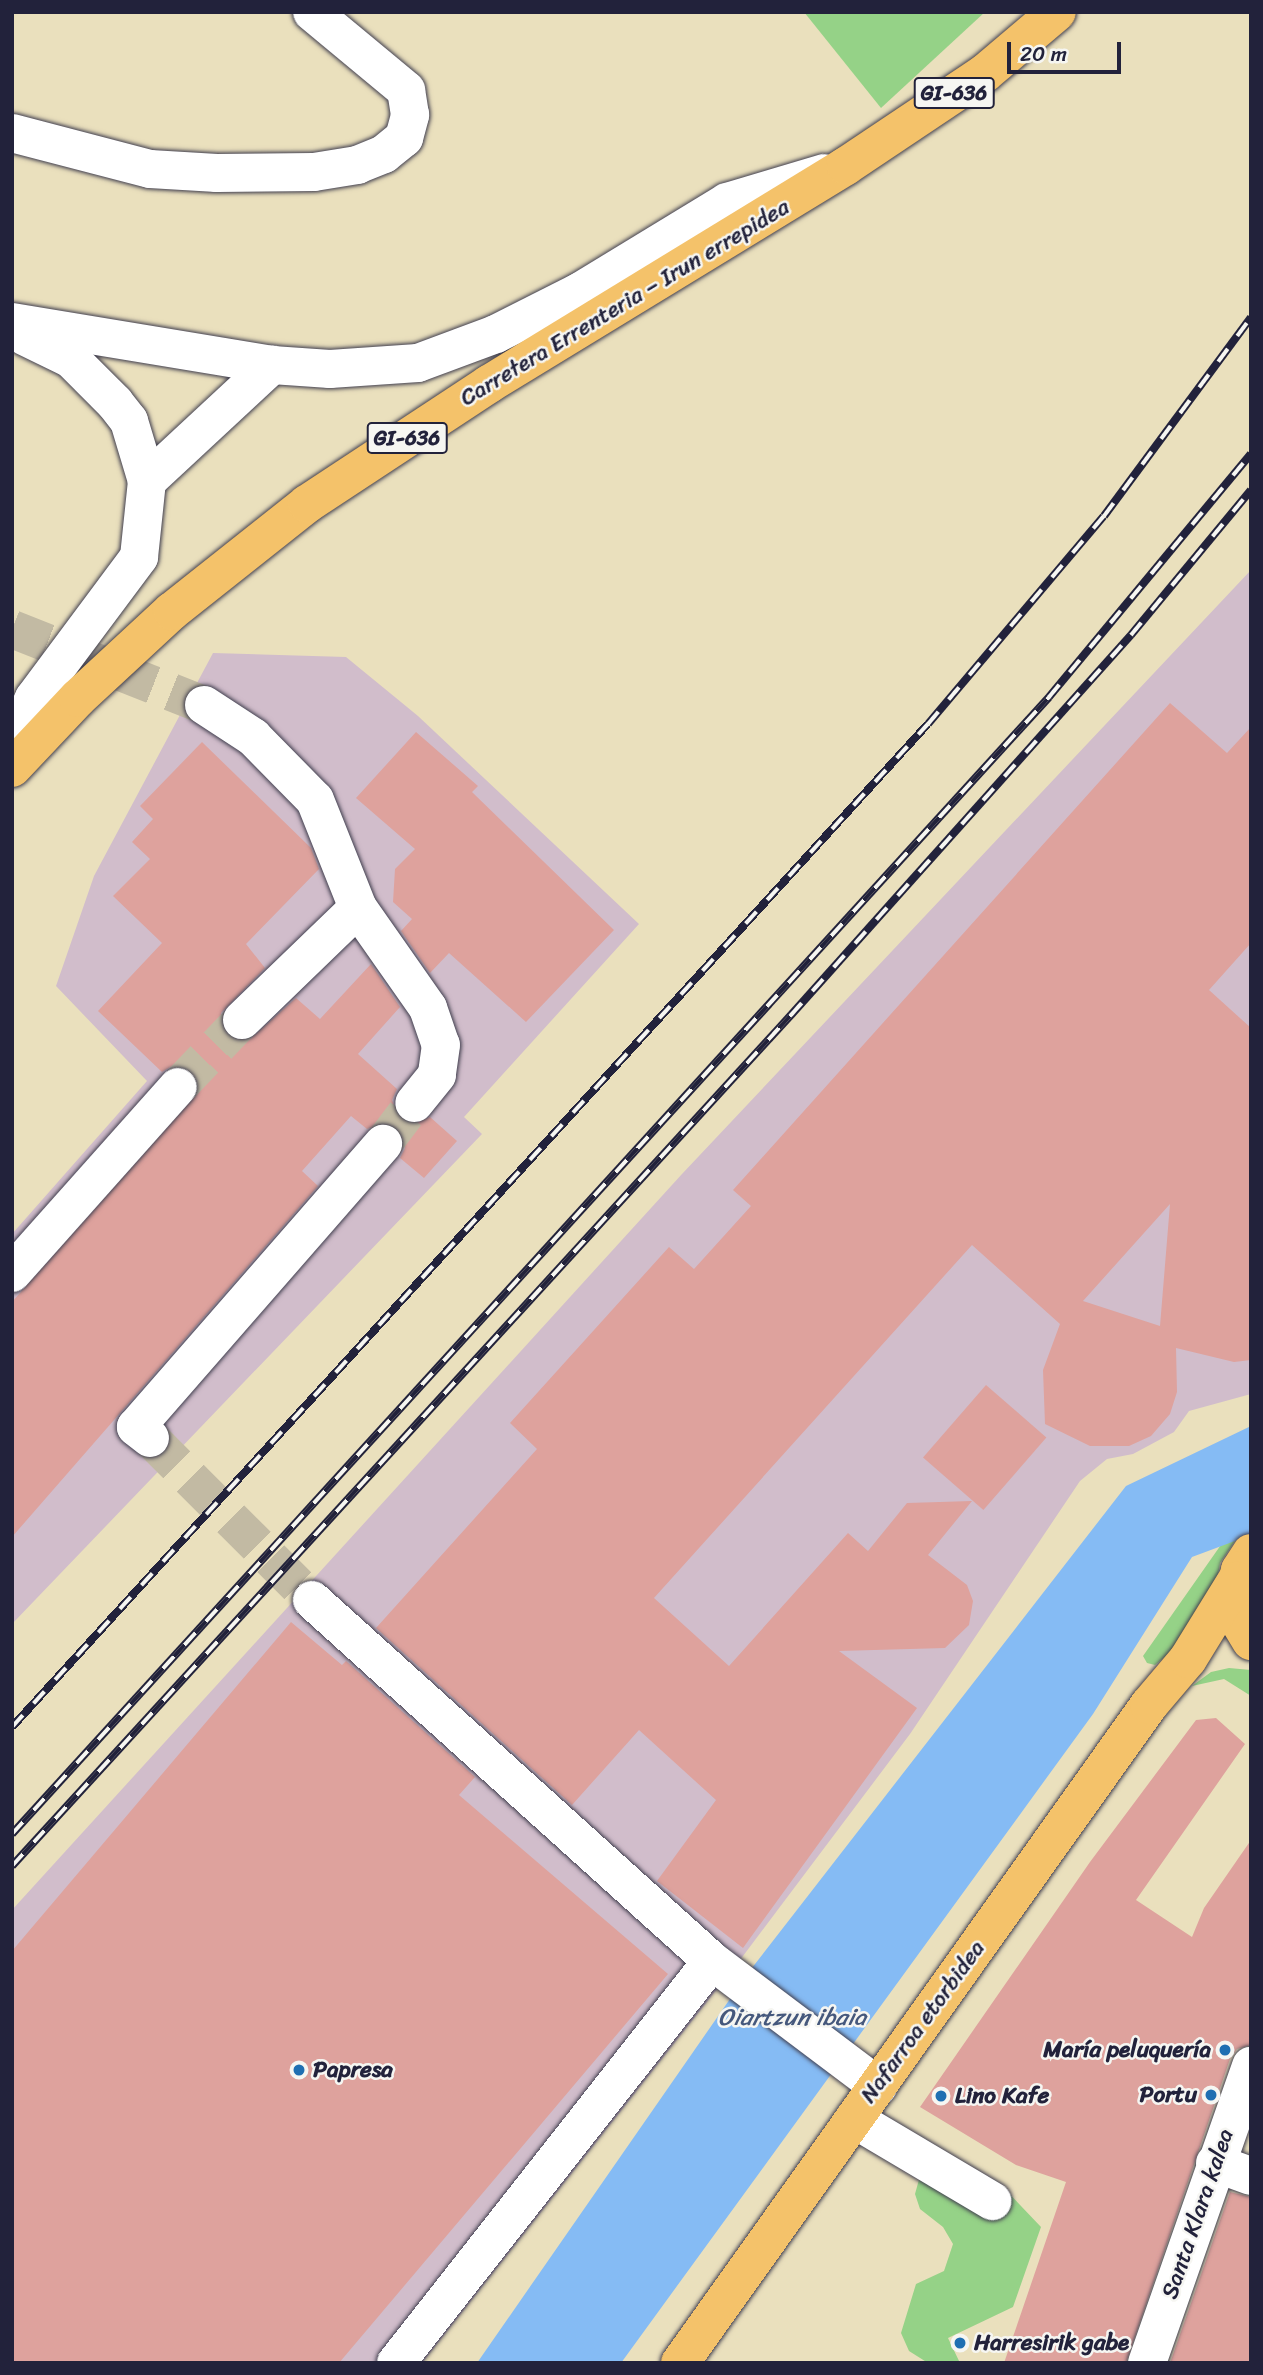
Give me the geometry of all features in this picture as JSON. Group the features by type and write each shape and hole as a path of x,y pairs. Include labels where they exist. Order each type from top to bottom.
{"main road":[{"name":"Carretera Errenteria – Irun errepidea","path":"12,768 78,698 172,611 307,504 489,384 846,166 985,72 1057,12"},
{"path":"1243,1567 1236,1610 1251,1641"},
{"name":"Nafarroa etorbidea","path":"680,2363 854,2119 863,2075 1169,1682 1243,1567"},
{"name":"Nafarroa etorbidea","path":"1169,1682 1209,1659 1251,1647"}],"street":[{"path":"12,133 150,169 217,173 314,172 357,165 384,154 404,138 410,115 406,90 313,12"},
{"path":"12,321 272,365 330,369 418,363 496,334 579,292 727,202 846,166"},
{"path":"12,331 71,359 115,403 129,421 148,481 139,557 34,698 12,744"},
{"path":"148,481 272,365"},
{"path":"204,705 253,737 315,800 358,908 428,1008 442,1045 437,1075 414,1103"},
{"path":"242,1020 358,908"},
{"path":"12,1273 178,1087"},
{"path":"150,1438 136,1427 383,1144"},
{"path":"312,1600 723,1969 863,2075"},
{"path":"396,2363 723,1969"},
{"name":"Santa Klara kalea","path":"1147,2363 1251,2066"},
{"path":"854,2119 992,2201"},
{"path":"1215,2163 1251,2176"}],"shaded area":[{"name":"Papresa","path":"1251,570 1251,1394 1189,1411 1174,1432 1133,1454 1107,1459 1080,1481 910,1734 740,1960 422,2363 12,2363 12,1910 682,1174"},
{"path":"213,653 346,657 418,716 639,924 464,1117 482,1134 12,1624 12,1234 147,1081 56,986 94,876"}],"green space":[{"path":"804,12 985,12 881,108"},
{"path":"1244,1512 1237,1538 1220,1563 1214,1599 1195,1632 1155,1665 1147,1663 1143,1656"},
{"path":"1229,1668 1251,1670 1251,1696 1224,1679 1192,1686 1211,1672"},
{"path":"920,2176 1001,2185 1041,2227 1013,2307 948,2338 960,2363 928,2363 909,2351 901,2333 916,2284 944,2271 953,2244 943,2227 920,2209 915,2194"}],"water":[{"name":"Oiartzun ibaia","path":"1251,1426 1251,1535 1192,1557 1093,1714 621,2363 477,2363 748,1973 1126,1486"}],"building":[{"path":"1170,703 1227,753 1251,727 1251,943 1209,990 1251,1028 1251,1360 1234,1362 1176,1348 1177,1392 1170,1414 1151,1436 1129,1446 1090,1446 1045,1424 1043,1370 1060,1324 972,1245 654,1598 729,1666 848,1533 868,1551 907,1503 972,1501 928,1555 967,1585 973,1601 969,1625 945,1648 839,1651 917,1708 743,1948 657,1881 716,1800 639,1730 572,1805 376,1628 537,1449 510,1423 669,1247 694,1269 751,1206 733,1190","holes":["1170,1204 1160,1326 1083,1301"]},
{"path":"416,732 478,786 472,792 614,930 526,1022 449,953 430,973 401,931 412,919 393,902 395,869 415,849 356,798"},
{"path":"202,742 311,848 319,869 246,944 265,968 221,1013 226,1035 248,1041 296,998 320,1019 371,964 400,1007 358,1054 397,1089 392,1100 400,1119 411,1125 430,1117 457,1141 424,1178 400,1158 405,1148 398,1128 387,1122 367,1129 351,1116 302,1171 318,1186 12,1537 12,1302 199,1092 192,1070 172,1066 162,1072 98,1011 162,943 113,896 150,859 132,842 153,819 140,806"},
{"path":"986,1385 1046,1437 983,1510 923,1457"},
{"name":"Papresa","path":"291,1622 342,1665 346,1661 475,1777 459,1795 668,1974 339,2363 12,2363 12,1951"},
{"path":"1216,1718 1245,1744 1136,1900 1192,1937 1204,1908 1251,1840 1251,2045 1237,2049 1230,2059 1126,2363 1004,2363 1066,2182 1016,2165 920,2107 1090,1862 1196,1720"},
{"path":"1230,2192 1251,2197 1251,2363 1170,2363"}],"tunnel":[{"path":"12,629 204,705"},
{"path":"178,1087 242,1020"},
{"path":"383,1144 414,1103"},
{"path":"150,1438 312,1600"}],"railway":[{"path":"12,1727 928,724 1104,516 1251,317"},
{"path":"12,1834 1049,697 1251,454"},
{"path":"12,1866 791,1015 1131,635 1251,490"}],"place":[{"name":"María peluquería","path":"1225,2050"},
{"name":"Papresa","path":"299,2070"},
{"name":"Portu","path":"1211,2095"},
{"name":"Lino Kafe","path":"941,2096"},
{"name":"Harresirik gabe","path":"960,2343"}]}
